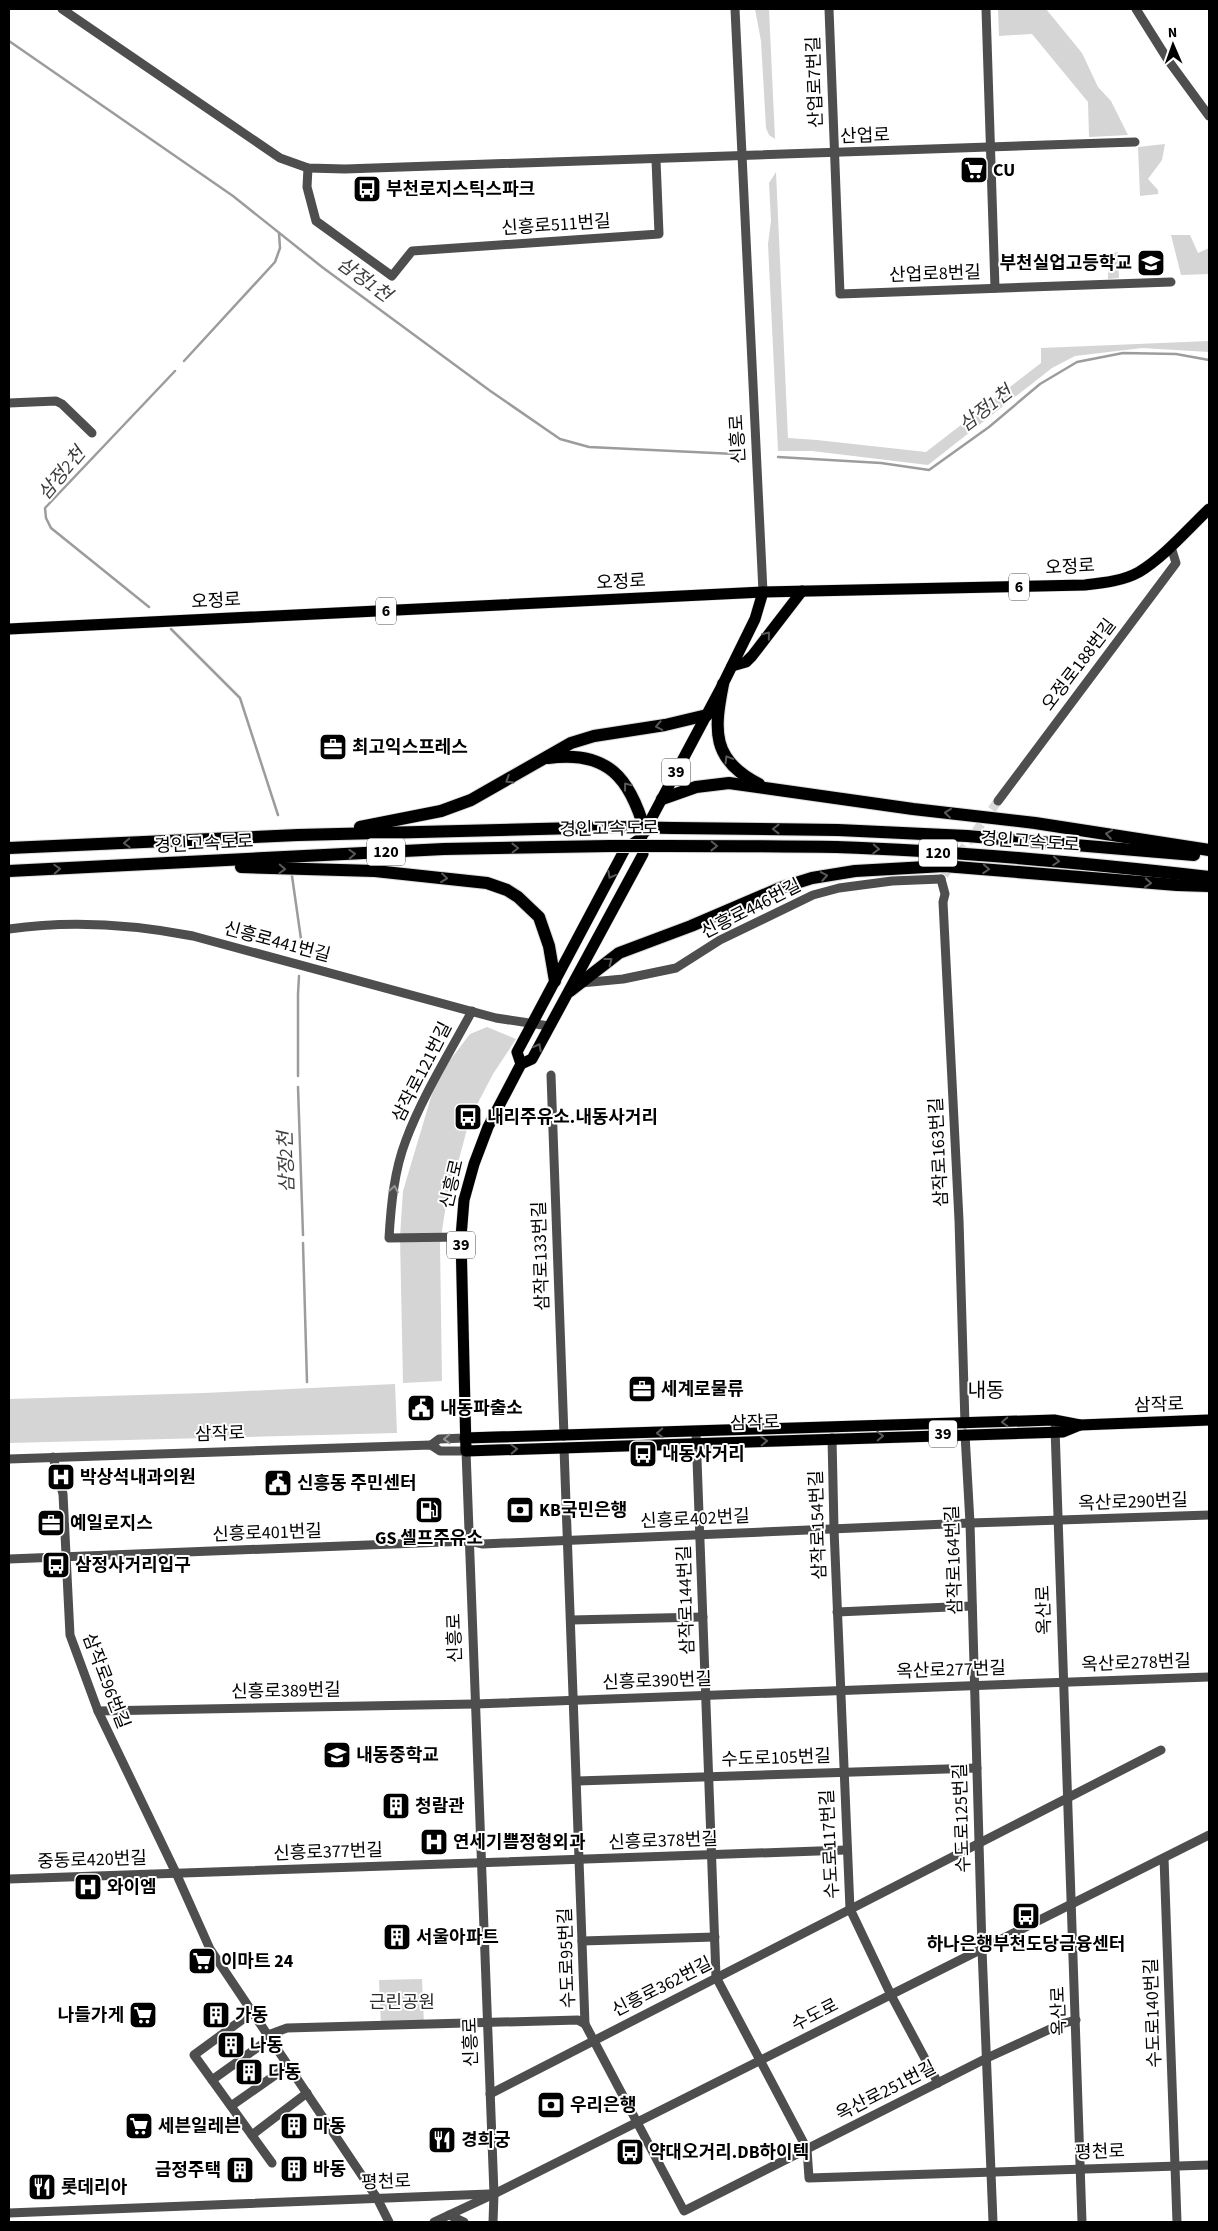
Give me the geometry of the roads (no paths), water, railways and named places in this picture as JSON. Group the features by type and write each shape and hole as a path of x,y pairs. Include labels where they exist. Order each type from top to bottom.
{"highway":[{"path":"723,684 717,718 719,741 729,762 738,771 766,787"},
{"path":"298,835 377,824 441,812 486,793 571,743 594,736 665,725 707,715"},
{"path":"541,760 564,756 586,758 613,770 631,792 637,804 643,834"},
{"path":"662,799 689,789 729,783 913,809 1035,823 1209,850"},
{"name":"경인고속도로","path":"9,848 298,835 619,827 838,830 967,836 1209,856"},
{"name":"경인고속도로","path":"9,871 444,849 665,846 836,847 943,853 1080,862 1209,877"},
{"path":"164,864 375,871 487,883 507,890 538,917 549,946 555,981"},
{"path":"570,991 619,953 691,926 780,888 812,878 855,871 944,866 1209,886"}],"main road":[{"name":"오정로","path":"9,629 763,592 1085,585 1113,581 1139,572 1171,547 1209,509"},
{"name":"신흥로","path":"521,1064 518,1052 532,1024 625,849 643,834 707,715 755,619 763,592"},
{"path":"732,666 746,662 752,656 802,592"},
{"name":"신흥로","path":"466,1451 461,1237 464,1200 474,1164 488,1127 521,1064 532,1059 643,854 643,834"},
{"name":"삼작로","path":"696,1438 832,1438 965,1429 1054,1420 1080,1425 1209,1420"},
{"name":"삼작로","path":"466,1451 564,1442 965,1429 1063,1432 1080,1425"},
{"name":"삼작로","path":"465,1438 564,1442"}],"street":[{"name":"산업로","path":"62,9 280,158 308,168 346,169 656,160 1135,142"},
{"name":"신흥로","path":"735,9 763,592"},
{"name":"산업로7번길","path":"828,9 834,154"},
{"path":"986,9 995,288"},
{"path":"1136,9 1168,60 1209,116"},
{"name":"산업로8번길","path":"834,154 840,294 1170,282"},
{"name":"신흥로511번길","path":"308,168 307,187 316,221 392,276 412,251 659,234 656,160"},
{"path":"9,403 56,401 62,404 92,433"},
{"name":"오정로188번길","path":"998,801 1176,563 1171,547"},
{"name":"신흥로446번길","path":"581,983 623,979 676,968 720,940 822,893 839,888 942,877"},
{"name":"삼작로163번길","path":"942,877 945,894 943,902 959,1220 965,1429"},
{"name":"신흥로441번길","path":"9,929 35,925 114,924 193,936 472,1011 549,1026"},
{"name":"삼작로121번길","path":"461,1237 389,1238 394,1186 405,1142 432,1082 472,1011"},
{"name":"삼작로133번길","path":"551,1075 568,1541"},
{"name":"옥산로","path":"1054,1420 1082,2222"},
{"name":"삼작로164번길","path":"965,1429 970,1523 974,1685"},
{"name":"삼작로","path":"432,1445 439,1439 465,1438"},
{"name":"삼작로144번길","path":"696,1438 706,1695"},
{"name":"삼작로154번길","path":"832,1438 841,1690"},
{"name":"삼작로","path":"9,1459 432,1445 440,1451 466,1451"},
{"name":"신흥로","path":"466,1451 494,2194 493,2222"},
{"name":"삼작로96번길","path":"54,1457 63,1494 70,1635 98,1711 176,1873 210,1949 377,2198 389,2222"},
{"name":"옥산로290번길","path":"970,1523 1209,1515"},
{"name":"신흥로402번길","path":"469,1541 482,1544 568,1541 970,1523"},
{"name":"신흥로401번길","path":"9,1559 469,1541"},
{"name":"수도로95번길","path":"568,1541 585,2024 684,2211 712,2197"},
{"path":"837,1612 972,1606"},
{"path":"571,1620 703,1617"},
{"name":"옥산로278번길","path":"1063,1682 1209,1677"},
{"name":"옥산로277번길","path":"841,1690 1063,1682"},
{"name":"수도로125번길","path":"974,1685 987,2058"},
{"name":"신흥로390번길","path":"475,1704 841,1690"},
{"name":"수도로117번길","path":"841,1690 846,1850 850,1909 891,1995 938,2083"},
{"name":"수도로105번길","path":"706,1695 716,1977 807,2149"},
{"name":"신흥로389번길","path":"98,1711 475,1704"},
{"path":"1067,1799 1161,1750"},
{"name":"수도로117번길","path":"843,1772 977,1768"},
{"name":"수도로105번길","path":"709,1777 843,1772"},
{"path":"577,1781 709,1777"},
{"name":"신흥로362번길","path":"490,2094 979,1842 1067,1799"},
{"name":"수도로","path":"434,2222 494,2194 1209,1835"},
{"name":"신흥로378번길","path":"482,1863 846,1850"},
{"name":"수도로140번길","path":"1164,1858 1177,2222"},
{"name":"신흥로377번길","path":"176,1873 482,1863"},
{"name":"중동로420번길","path":"9,1879 176,1873"},
{"path":"582,1941 715,1938"},
{"path":"243,2019 194,2055 272,2163"},
{"path":"268,2035 287,2028 578,2020 585,2024"},
{"name":"옥산로251번길","path":"712,2197 987,2058 1061,2024 1076,2020"},
{"path":"212,2080 261,2045"},
{"path":"987,2058 993,2222"},
{"path":"231,2106 281,2071"},
{"path":"252,2135 307,2093"},
{"name":"평천로","path":"807,2149 809,2178 1209,2165"},
{"name":"평천로","path":"9,2213 494,2194"},
{"path":"449,2215 464,2222"}],"waterway":[{"name":"삼정1천","path":"9,41 233,196 322,267 489,390 560,439 589,447 735,454"},
{"name":"삼정2천","path":"184,361 275,262 280,248 279,233"},
{"name":"삼정1천","path":"778,457 881,463 929,470 989,427 1040,384 1077,362 1123,353 1176,354 1209,360"},
{"name":"삼정2천","path":"149,607 51,528 46,518 45,508 175,371"},
{"name":"삼정2천","path":"171,629 240,698 278,815"},
{"name":"삼정2천","path":"292,876 303,953"},
{"name":"삼정2천","path":"298,1076 299,976"},
{"name":"삼정2천","path":"298,1087 303,1235"},
{"name":"삼정2천","path":"303,1243 307,1382"}],"tunnel":[{"path":"944,875 998,801"}],"place":[{"name":"CU","path":"974,170"},
{"name":"부천로지스틱스파크","path":"367,189"},
{"name":"부천실업고등학교","path":"1151,263"},
{"name":"최고익스프레스","path":"333,747"},
{"name":"내리주유소.내동사거리","path":"468,1117"},
{"name":"세계로물류","path":"642,1389"},
{"name":"내동파출소","path":"421,1408"},
{"name":"내동사거리","path":"643,1454"},
{"name":"박상석내과의원","path":"61,1477"},
{"name":"신흥동 주민센터","path":"278,1483"},
{"name":"GS 셀프주유소","path":"429,1510"},
{"name":"KB국민은행","path":"520,1510"},
{"name":"예일로지스","path":"51,1523"},
{"name":"삼정사거리입구","path":"56,1565"},
{"name":"내동중학교","path":"337,1755"},
{"name":"청람관","path":"396,1806"},
{"name":"연세기쁨정형외과","path":"434,1842"},
{"name":"와이엠","path":"88,1887"},
{"name":"하나은행부천도당금융센터","path":"1026,1916"},
{"name":"서울아파트","path":"397,1937"},
{"name":"이마트 24","path":"202,1961"},
{"name":"나들가게","path":"143,2015"},
{"name":"가동","path":"216,2015"},
{"name":"나동","path":"231,2045"},
{"name":"다동","path":"249,2072"},
{"name":"우리은행","path":"551,2105"},
{"name":"세븐일레븐","path":"139,2126"},
{"name":"마동","path":"294,2126"},
{"name":"경희궁","path":"442,2140"},
{"name":"약대오거리.DB하이텍","path":"630,2152"},
{"name":"바동","path":"294,2169"},
{"name":"금정주택","path":"240,2170"},
{"name":"롯데리아","path":"42,2187"}],"district":[{"name":"내동","path":"986,1391"}],"park label":[{"name":"근린공원","path":"402,2002"}]}
